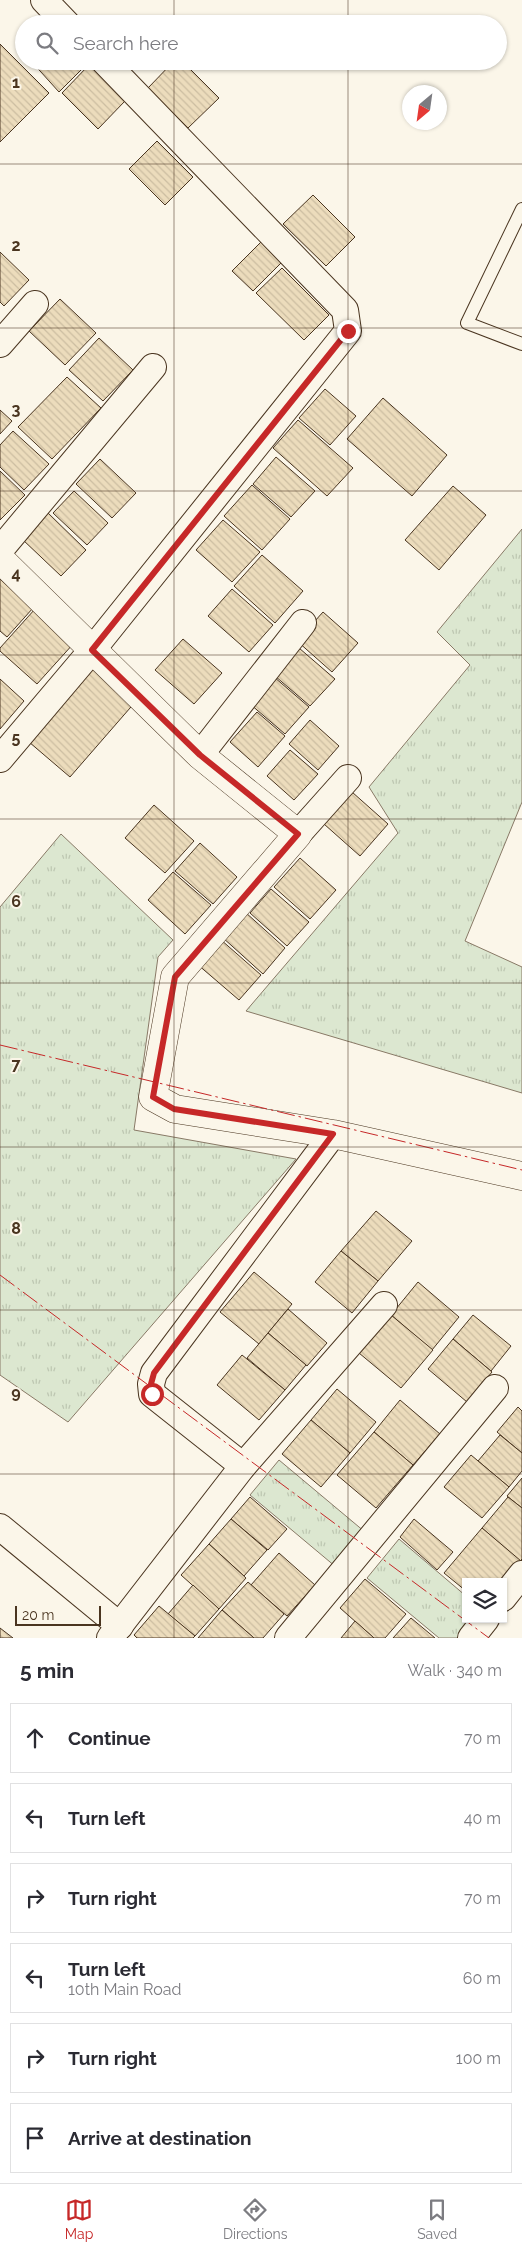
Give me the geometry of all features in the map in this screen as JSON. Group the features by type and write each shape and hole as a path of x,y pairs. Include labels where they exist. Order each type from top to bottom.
{"street":[{"path":"44,0 58,15"},
{"path":"0,759 92,650 348,331 345,310 113,70"},
{"path":"0,344 35,304"},
{"path":"0,550 153,367"},
{"path":"0,559 200,755 298,834"},
{"path":"200,755 303,623"},
{"path":"348,778 175,977 153,1097 174,1109 333,1134 522,1176"},
{"path":"243,1466 152,1394 151,1384 154,1373 333,1134"},
{"path":"0,1527 115,1632 243,1466 384,1305"},
{"path":"288,1638 496,1388"},
{"path":"507,1593 522,1574"},
{"path":"471,1638 483,1623"}],"lane":[{"path":"522,209 467,323 522,344"}],"green space":[{"path":"522,529 522,802 465,941 522,967 522,1093 246,1011 398,833 369,787 470,665 437,632"},
{"path":"61,834 173,940 158,957 134,1130 296,1159 68,1422 0,1375 0,907"},
{"path":"279,1460 365,1532 336,1567 250,1495"},
{"path":"399,1539 462,1593 462,1623 474,1623 462,1638 439,1638 367,1578"}],"building":[{"path":"0,44 15,59 15,70 26,70 49,93 0,142"},
{"path":"39,70 81,70 59,92"},
{"path":"84,70 94,70 125,101 98,129 62,93"},
{"path":"165,70 191,70 219,98 188,128 148,88"},
{"path":"157,141 193,177 165,205 129,169"},
{"path":"313,195 355,237 326,266 283,224"},
{"path":"261,242 282,262 253,291 232,271"},
{"path":"0,252 29,280 4,306 0,302"},
{"path":"282,268 329,315 304,340 256,293"},
{"path":"60,299 96,333 65,365 29,331"},
{"path":"99,338 133,370 103,401 69,370"},
{"path":"67,377 101,408 52,459 18,427"},
{"path":"325,389 356,416 330,445 299,418"},
{"path":"383,398 447,455 412,496 347,439"},
{"path":"0,410 12,421 0,434"},
{"path":"298,420 353,468 327,496 273,448"},
{"path":"13,431 49,464 24,490 0,467 0,445"},
{"path":"276,457 315,491 291,517 253,484"},
{"path":"100,459 136,493 112,518 76,484"},
{"path":"0,471 25,495 0,520"},
{"path":"252,485 290,519 262,550 224,516"},
{"path":"453,486 486,515 439,570 405,540"},
{"path":"74,491 108,523 87,545 53,513"},
{"path":"47,512 86,550 61,576 22,539"},
{"path":"223,520 260,552 232,582 196,550"},
{"path":"262,555 303,591 275,623 234,586"},
{"path":"0,579 33,608 7,637 0,631"},
{"path":"232,589 273,625 249,652 208,616"},
{"path":"35,609 74,643 37,684 0,651 0,648"},
{"path":"323,612 358,643 332,672 297,641"},
{"path":"183,639 222,673 194,704 155,670"},
{"path":"299,648 335,679 310,706 275,676"},
{"path":"96,664 137,700 70,777 29,742"},
{"path":"274,677 309,707 285,734 250,704"},
{"path":"0,679 24,701 0,729"},
{"path":"257,712 285,736 258,767 230,742"},
{"path":"310,720 339,746 318,770 289,744"},
{"path":"290,750 318,774 294,800 267,776"},
{"path":"352,792 388,824 360,856 324,824"},
{"path":"154,805 194,841 165,873 125,838"},
{"path":"200,843 237,877 213,904 175,871"},
{"path":"300,858 336,890 310,919 274,887"},
{"path":"173,872 211,905 185,934 148,900"},
{"path":"271,889 309,922 287,946 250,913"},
{"path":"245,912 285,948 263,974 222,937"},
{"path":"220,939 261,975 239,1000 197,964"},
{"path":"376,1211 412,1241 378,1281 341,1251"},
{"path":"341,1251 378,1281 352,1313 315,1282"},
{"path":"254,1272 292,1304 259,1344 220,1312"},
{"path":"418,1282 459,1317 432,1350 391,1315"},
{"path":"288,1309 327,1343 307,1366 268,1333"},
{"path":"391,1315 433,1350 401,1388 359,1353"},
{"path":"473,1315 511,1346 491,1371 453,1339"},
{"path":"268,1333 306,1365 285,1390 247,1358"},
{"path":"453,1339 492,1372 467,1402 428,1369"},
{"path":"242,1355 285,1390 259,1420 217,1385"},
{"path":"337,1389 376,1422 350,1453 311,1420"},
{"path":"400,1400 440,1434 413,1465 374,1432"},
{"path":"518,1407 522,1411 522,1453 497,1432"},
{"path":"311,1420 350,1453 321,1487 282,1454"},
{"path":"374,1432 413,1465 376,1508 337,1475"},
{"path":"500,1435 522,1453 522,1471 509,1487 478,1461"},
{"path":"471,1455 509,1487 482,1518 444,1487"},
{"path":"522,1478 522,1508 507,1496"},
{"path":"250,1497 287,1529 268,1550 231,1519"},
{"path":"508,1497 522,1508 522,1559 520,1561 482,1528"},
{"path":"231,1519 267,1550 244,1576 209,1544"},
{"path":"414,1519 453,1552 437,1570 400,1537"},
{"path":"482,1528 521,1561 506,1578 462,1578 462,1588 444,1573"},
{"path":"209,1544 246,1578 219,1609 181,1575"},
{"path":"279,1553 315,1585 287,1616 251,1585"},
{"path":"365,1579 406,1614 385,1638 374,1638 340,1608"},
{"path":"248,1582 284,1614 263,1638 254,1638 222,1610"},
{"path":"193,1585 219,1609 195,1636 168,1614"},
{"path":"159,1606 195,1636 193,1638 137,1638 134,1635"},
{"path":"222,1610 254,1638 198,1638"},
{"path":"411,1618 435,1638 393,1638"},
{"path":"355,1621 374,1638 341,1638"},
{"path":"0,1628 13,1638 0,1638"}],"power":[{"path":"0,1045 522,1170"},
{"path":"0,1275 489,1638"}],"route":[{"path":"152,1394 151,1384 154,1373 333,1134 174,1109 153,1097 175,977 298,834 200,755 92,650 348,331"}]}
